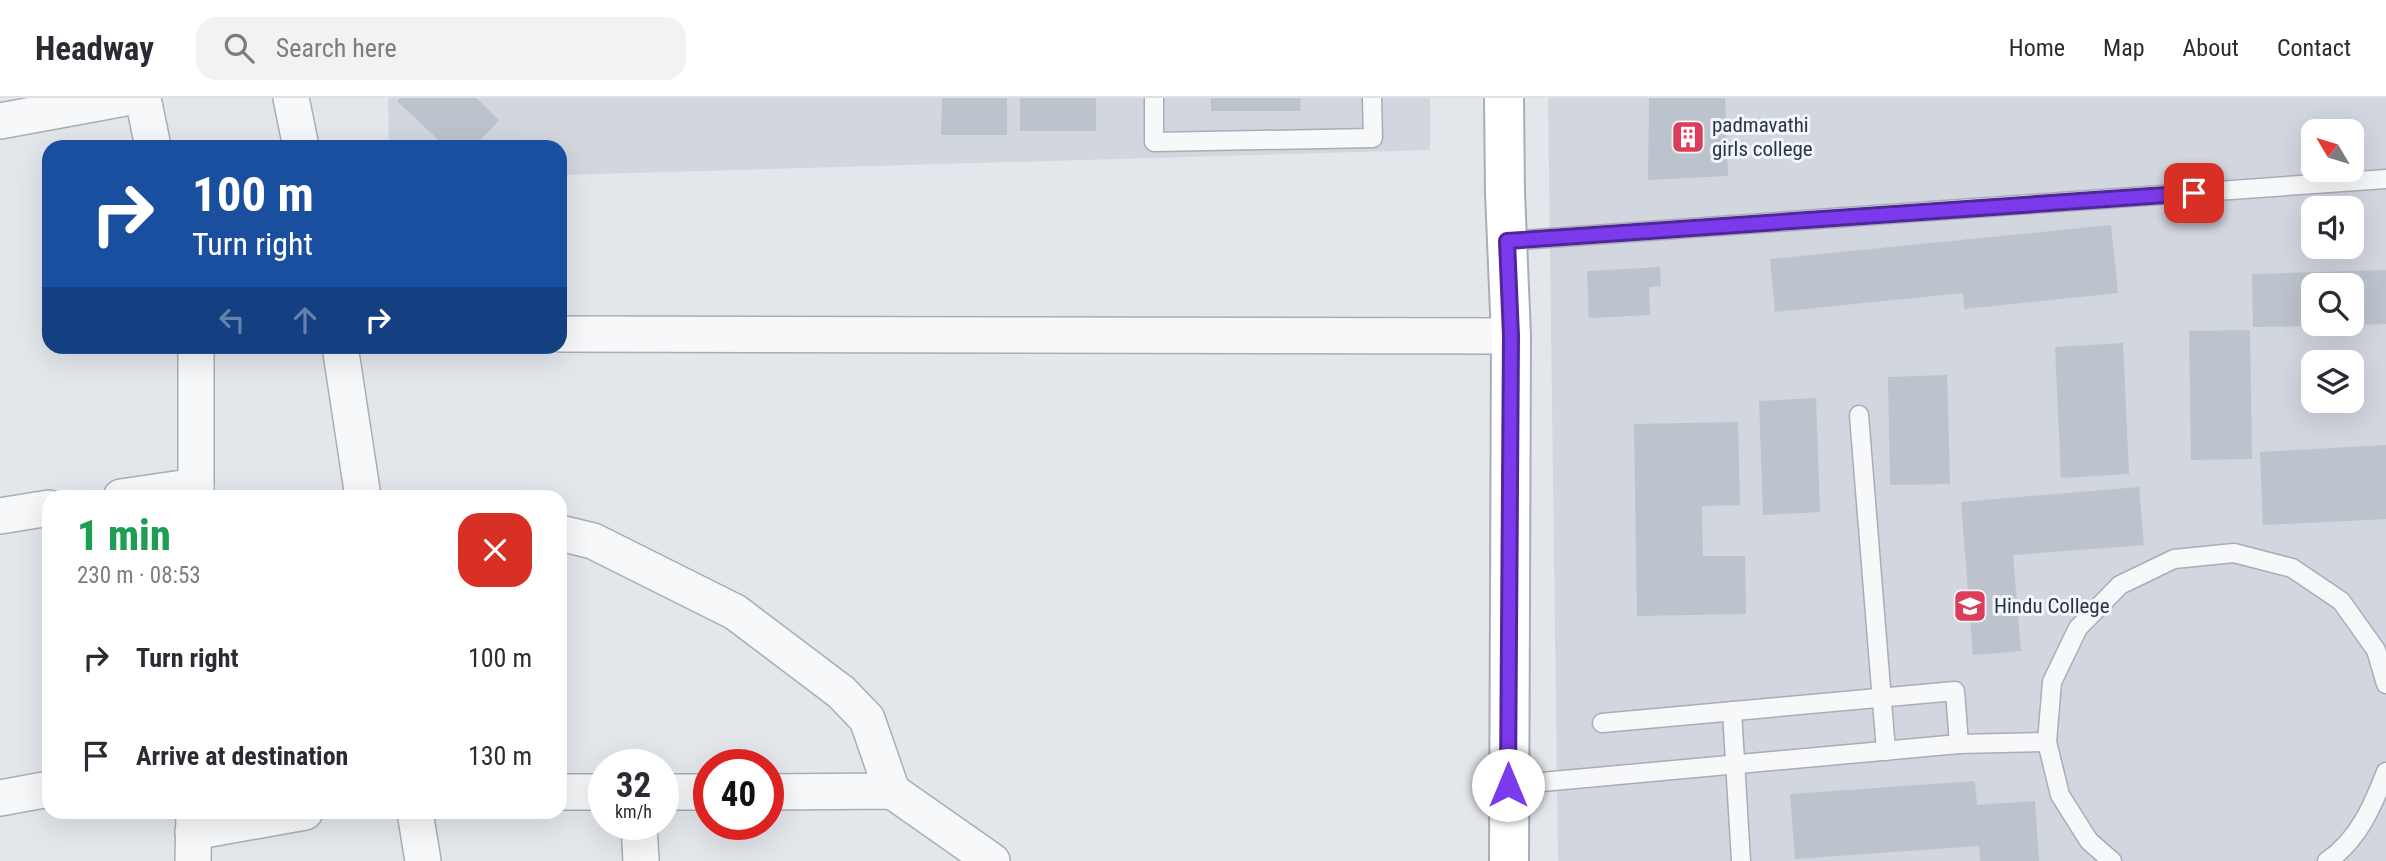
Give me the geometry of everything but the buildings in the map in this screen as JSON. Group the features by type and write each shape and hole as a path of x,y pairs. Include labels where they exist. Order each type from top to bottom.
{"street":[{"path":"0,121 125,98"},
{"path":"143,98 152,140"},
{"path":"292,98 300,140"},
{"path":"1504,98 1511,336 1509,861"},
{"path":"567,334 1511,336"},
{"path":"196,354 196,490"},
{"path":"341,354 361,490"},
{"path":"0,516 42,509"},
{"path":"567,535 593,541 735,612 841,692 867,719 892,792"},
{"path":"0,799 42,790"},
{"path":"567,792 588,792"},
{"path":"784,792 892,792 992,861"},
{"path":"193,835 271,819"},
{"path":"416,819 423,861"},
{"path":"640,840 641,861"}],"lane":[{"path":"1154,98 1154,142 1373,138 1372,98"},
{"path":"1507,241 2386,179"},
{"path":"1859,415 1886,751"},
{"path":"2112,861 2089,841 2060,795 2047,742 2052,682 2078,628 2120,585 2174,559 2234,554 2292,568 2342,601 2376,650 2386,684"},
{"path":"1602,723 1955,691 1959,744"},
{"path":"1732,711 1741,861"},
{"path":"1508,785 1959,744 2047,742"},
{"path":"2327,861 2336,856 2370,813 2386,772"}],"shaded area":[{"path":"388,98 1430,98 1430,150 567,175 567,140 389,140"},
{"name":"Hindu College","path":"1548,98 2386,98 2386,861 1558,861"}],"place":[{"name":"padmavathi girls college","path":"1688,137"},
{"name":"Hindu College","path":"1970,606"}],"route":[{"path":"1508,785 1511,336 1507,241 2194,193"}]}
